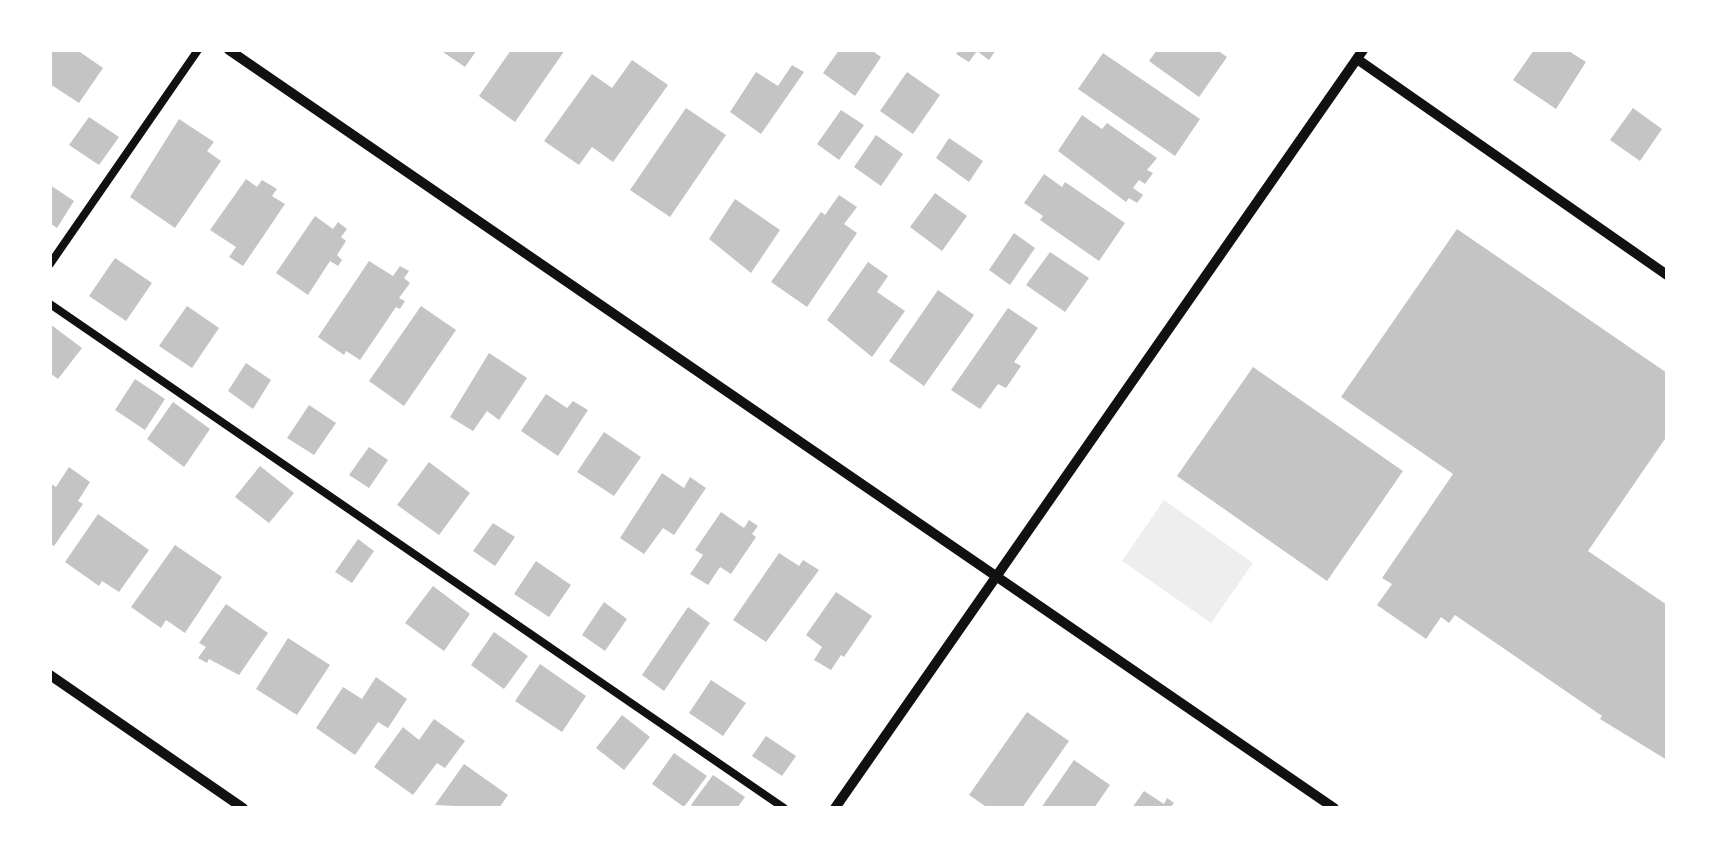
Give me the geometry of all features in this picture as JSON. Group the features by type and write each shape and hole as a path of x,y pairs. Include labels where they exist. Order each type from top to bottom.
{"street":[{"path":"229,50 1334,808"},
{"path":"835,808 1360,55 1667,275"},
{"path":"50,675 243,808"}],"lane":[{"path":"50,264 198,50"},
{"path":"50,304 784,808"}],"shaded area":[{"path":"1164,500 1253,563 1211,623 1122,561"}],"building":[{"path":"50,50 77,50 103,68 79,103 50,84"},
{"path":"440,50 477,50 465,67"},
{"path":"511,50 565,50 515,122 479,96"},
{"path":"839,50 871,50 881,57 855,96 823,73"},
{"path":"959,50 996,50 989,60 977,51 969,62 956,54"},
{"path":"1157,50 1217,50 1227,57 1199,97 1149,61"},
{"path":"1534,50 1567,50 1586,62 1556,109 1513,80"},
{"path":"1103,53 1200,119 1175,156 1078,89"},
{"path":"632,60 668,85 613,162 592,147 579,165 544,141 592,74 612,88"},
{"path":"792,65 804,72 761,134 730,112 756,72 778,86"},
{"path":"907,72 940,95 913,134 880,111"},
{"path":"686,108 726,135 670,217 630,190"},
{"path":"1633,108 1662,129 1640,161 1610,140"},
{"path":"841,110 864,125 839,160 817,144"},
{"path":"1082,115 1102,129 1107,123 1157,158 1147,170 1153,173 1145,184 1139,180 1133,188 1143,195 1137,203 1129,198 1126,202 1058,151"},
{"path":"89,117 119,137 99,165 69,145"},
{"path":"179,119 214,142 207,151 221,161 175,228 130,197"},
{"path":"876,135 903,154 881,186 854,167"},
{"path":"949,138 983,161 969,182 936,158"},
{"path":"1044,174 1062,187 1065,182 1125,223 1099,261 1040,220 1043,216 1024,203"},
{"path":"246,179 257,187 262,180 277,189 272,196 285,204 243,266 229,257 236,247 210,230"},
{"path":"50,185 74,201 57,228 50,223"},
{"path":"935,193 967,216 942,251 910,227"},
{"path":"839,195 857,207 844,224 857,233 807,307 771,282 821,212 825,215"},
{"path":"735,199 780,230 751,273 709,239"},
{"path":"315,216 333,229 338,222 347,229 341,237 346,241 337,255 342,260 338,266 330,261 308,295 276,273"},
{"path":"1457,229 1667,373 1667,436 1588,551 1667,605 1667,760 1600,719 1602,716 1455,615 1449,623 1441,617 1426,639 1377,605 1392,584 1382,578 1453,474 1341,397"},
{"path":"1014,233 1035,248 1010,285 989,270"},
{"path":"1050,252 1089,278 1065,312 1026,285"},
{"path":"115,258 152,283 126,321 89,296"},
{"path":"369,261 393,276 400,266 409,271 404,278 410,283 399,298 405,301 400,309 396,307 360,360 346,351 344,355 318,337"},
{"path":"868,262 888,276 877,292 905,311 872,357 827,320"},
{"path":"938,290 974,315 924,386 889,361"},
{"path":"187,306 219,328 192,368 159,346"},
{"path":"421,306 456,330 404,406 369,381"},
{"path":"1008,308 1038,328 1014,362 1021,366 1006,388 998,384 980,409 951,390"},
{"path":"50,324 82,348 58,379 50,373"},
{"path":"489,353 527,378 499,420 487,411 473,431 450,417"},
{"path":"246,363 271,380 253,409 228,391"},
{"path":"1253,367 1403,471 1327,581 1177,476"},
{"path":"135,379 165,399 145,430 115,410"},
{"path":"546,394 567,408 573,401 588,410 558,456 521,431"},
{"path":"173,402 210,429 184,467 147,439"},
{"path":"309,405 336,423 314,455 287,438"},
{"path":"604,432 641,457 614,496 577,472"},
{"path":"369,447 388,460 369,488 349,475"},
{"path":"429,462 470,493 439,535 397,505"},
{"path":"260,466 294,493 269,523 235,497"},
{"path":"69,467 90,482 78,501 83,504 54,546 50,544 50,483 56,487"},
{"path":"662,473 684,488 690,477 706,488 674,535 663,528 644,554 620,538"},
{"path":"721,512 744,528 749,520 758,526 752,534 756,537 731,574 720,567 708,585 690,574 703,555 695,550"},
{"path":"98,514 149,550 119,592 102,581 99,586 65,562"},
{"path":"493,523 515,537 495,566 473,551"},
{"path":"358,539 374,551 352,583 335,572"},
{"path":"175,545 222,577 185,633 166,620 161,628 131,607"},
{"path":"779,553 799,566 803,560 819,570 766,642 733,620"},
{"path":"536,561 571,585 549,617 514,594"},
{"path":"433,586 470,614 444,651 405,623"},
{"path":"836,592 872,616 831,670 814,660 822,647 806,635"},
{"path":"604,602 627,619 605,651 582,635"},
{"path":"226,604 268,633 239,675 209,659 207,663 198,658 206,647 199,643"},
{"path":"688,607 710,623 664,691 642,675"},
{"path":"494,632 528,656 504,689 471,665"},
{"path":"288,638 330,665 297,715 256,689"},
{"path":"540,664 586,696 562,732 515,701"},
{"path":"376,677 407,699 388,728 378,722 355,755 316,728 343,687 362,699"},
{"path":"711,680 746,703 723,736 689,713"},
{"path":"1027,712 1069,741 1022,808 988,808 969,795"},
{"path":"622,715 650,737 624,770 596,748"},
{"path":"434,719 465,741 445,768 437,763 413,795 374,767 403,727 419,740"},
{"path":"766,736 796,756 782,776 752,756"},
{"path":"674,753 707,776 684,807 652,784"},
{"path":"1074,760 1110,785 1094,808 1041,808"},
{"path":"464,764 508,795 499,808 435,805"},
{"path":"713,775 745,797 737,808 691,805"},
{"path":"1144,791 1164,804 1167,798 1174,803 1170,808 1132,808"}]}
